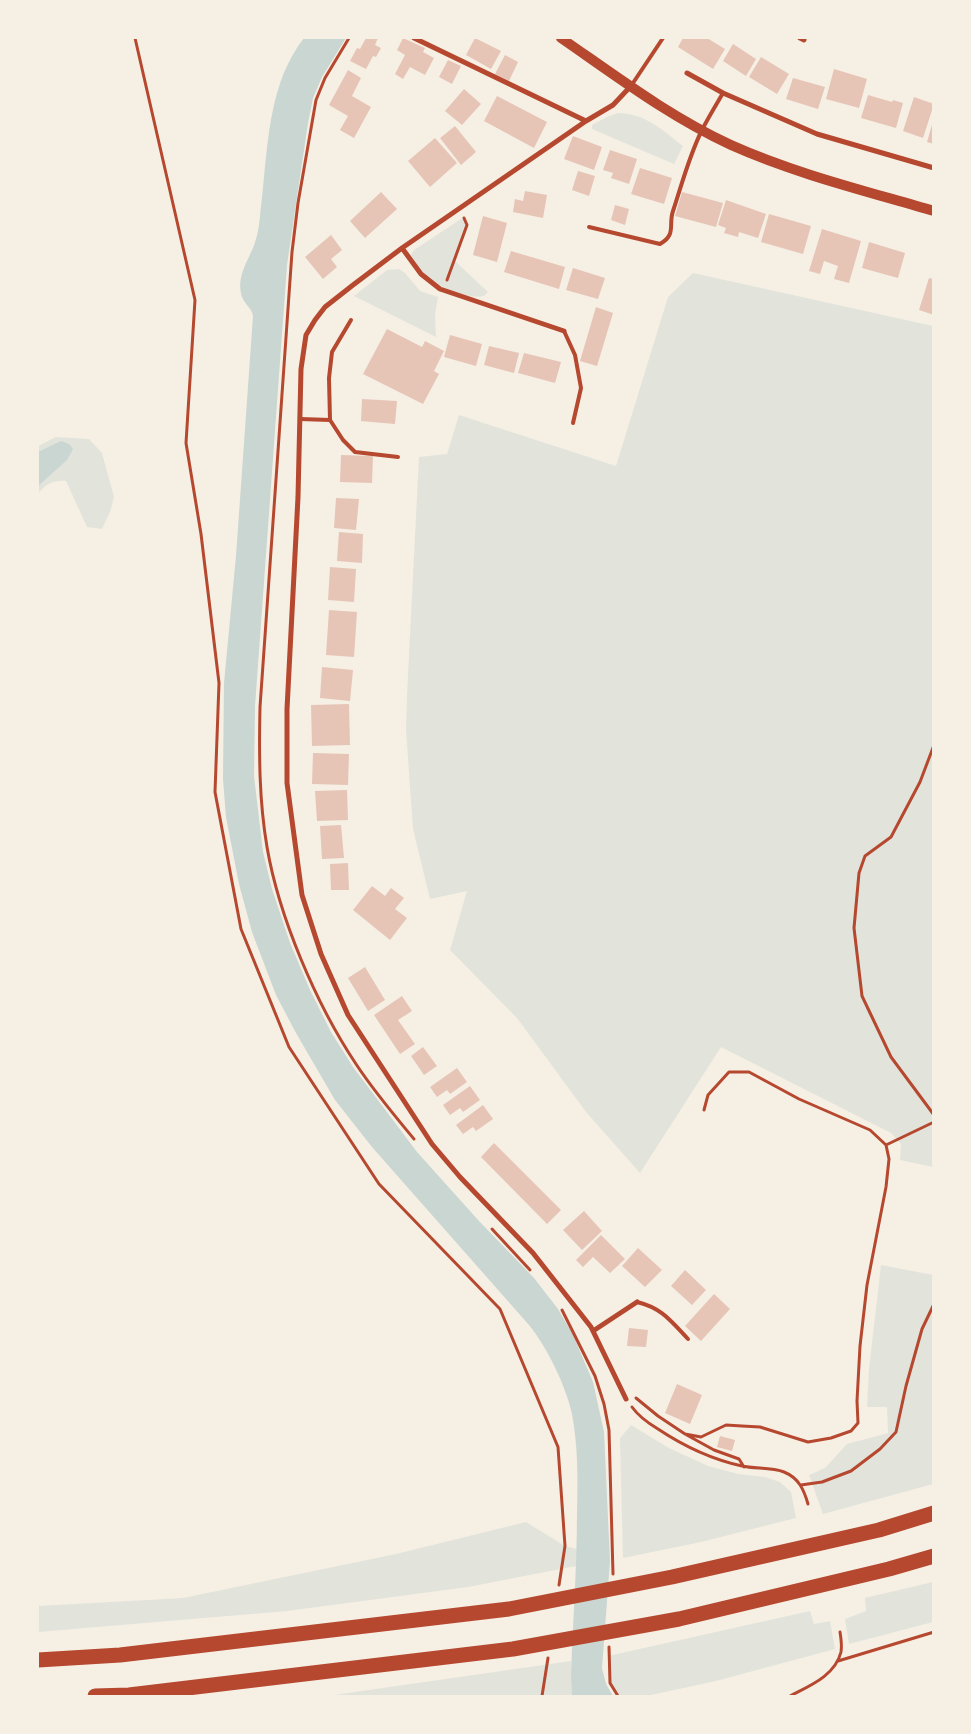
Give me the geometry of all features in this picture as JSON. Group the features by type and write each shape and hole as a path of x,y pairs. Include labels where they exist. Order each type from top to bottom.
{"highway":[{"path":"38,1660 120,1655 509,1608 672,1577 879,1530 934,1513"},
{"path":"95,1696 129,1695 513,1649 680,1619 889,1569 934,1556"}],"main road":[{"path":"561,38 630,87 702,130 763,158 934,211"}],"street":[{"path":"414,38 586,121"},
{"path":"687,73 723,93 817,134 934,168"},
{"path":"626,1399 593,1331 533,1253 460,1177 432,1144 348,1015 321,954 302,895 288,783 287,709 298,497 303,350 306,335 314,320 326,308 402,248 586,121 613,105 630,87"},
{"path":"402,248 421,274 440,289 564,331"},
{"path":"593,1331 637,1302"}],"lane":[{"path":"630,87 663,38"},
{"path":"589,227 660,244 666,241 672,229 672,214 686,170 702,130 723,93"},
{"path":"351,320 332,352 329,378 330,420 343,440 355,452 398,458"},
{"path":"564,331 575,355 581,388 573,422"},
{"path":"300,419 330,420"},
{"path":"637,1302 662,1312 688,1339"}],"path":[{"path":"135,38 195,300 186,442 201,534 218,683 215,792 241,929 289,1047 379,1184 500,1309 558,1447 565,1546 558,1593"},
{"path":"349,38 325,78 316,100 292,252 260,707 259,774 267,847 275,886 294,940 314,988 335,1029 356,1063 387,1107 415,1140"},
{"path":"444,290 468,225 459,209"},
{"path":"934,744 920,782 891,837 865,856 859,873 854,928 862,996 891,1057 934,1115"},
{"path":"686,1434 701,1436 726,1425 760,1427 808,1442 831,1438 851,1431 858,1423 857,1401 860,1346 867,1284 886,1187 889,1159 886,1146 870,1130 799,1099 749,1072 729,1072 708,1095 704,1110"},
{"path":"886,1146 934,1122"},
{"path":"487,1224 534,1274"},
{"path":"801,1485 822,1482 851,1470 880,1449 896,1432 906,1386 922,1329 934,1304"},
{"path":"561,1308 592,1369 604,1404 609,1430 610,1505 614,1561 613,1580"},
{"path":"744,1467 739,1459 714,1450 686,1434 658,1416 634,1396 626,1399 642,1418 697,1453 744,1467 783,1472 795,1478 805,1492 808,1504"},
{"path":"790,1696 816,1682 834,1668 842,1650 840,1632"},
{"path":"838,1660 934,1632"},
{"path":"609,1646 610,1682 618,1696"},
{"path":"542,1696 549,1649"}],"shaded area":[{"path":"304,38 346,38 322,77 313,98 287,265 255,706 254,776 263,852 272,889 290,943 310,990 331,1032 353,1067 417,1152 479,1221 534,1278 558,1309 573,1335 593,1382 604,1432 610,1561 602,1668 606,1684 613,1696 572,1696 577,1463 572,1414 561,1379 549,1355 529,1325 372,1147 335,1100 276,995 252,932 239,884 226,817 223,779 224,683 236,556 253,316 242,296 240,285 258,229 269,135 277,94 292,55"},
{"path":"618,113 637,116 654,124 683,146 674,164 592,129 592,125"},
{"path":"464,217 467,225 455,261 488,292 484,296 476,297 459,294 434,282 422,272 411,255 414,250"},
{"path":"399,269 405,273 420,291 438,297 435,315 436,337 354,296 387,270"},
{"path":"693,273 933,326 933,1167 900,1160 901,1144 891,1133 721,1047 640,1173 586,1112 517,1018 450,950 467,891 430,899 413,829 406,730 419,457 447,454 459,415 616,466 668,297"},
{"path":"56,437 89,439 102,453 114,497 110,512 102,529 87,527 66,481 50,483 38,494 38,446"},
{"path":"61,441 69,444 73,449 67,460 38,486 38,452"},
{"path":"881,1265 933,1275 933,1484 823,1514 809,1475 825,1468 847,1444 888,1433 887,1407 867,1407 869,1369"},
{"path":"631,1425 669,1448 708,1466 738,1474 765,1477 780,1482 791,1492 796,1518 701,1542 623,1558 620,1438"},
{"path":"526,1522 565,1546 577,1549 576,1566 468,1587 287,1611 38,1632 38,1606 183,1598 396,1554"},
{"path":"933,1582 933,1622 849,1644 845,1619 866,1611 865,1598"},
{"path":"810,1611 814,1624 830,1621 835,1649 716,1681 646,1696 618,1696 610,1683 608,1656"},
{"path":"571,1661 572,1696 327,1696"}],"building":[{"path":"366,38 378,38 375,45 381,48 376,57 373,56 366,69 350,61 357,48 360,49"},
{"path":"403,38 425,48 423,52 434,58 425,75 410,67 403,79 395,74 405,55 397,50"},
{"path":"475,38 501,51 491,69 466,55"},
{"path":"683,38 707,38 725,49 713,69 678,47"},
{"path":"733,44 756,59 746,76 723,61"},
{"path":"505,55 518,62 509,81 495,74"},
{"path":"761,57 789,74 777,94 749,77"},
{"path":"448,60 461,66 452,84 439,77"},
{"path":"834,69 867,79 859,108 826,99"},
{"path":"348,70 361,78 352,96 371,107 354,138 340,130 348,116 329,105"},
{"path":"793,78 825,87 818,109 786,99"},
{"path":"464,89 481,104 462,125 445,111"},
{"path":"868,95 903,103 896,128 861,118"},
{"path":"497,96 547,122 534,148 484,121"},
{"path":"914,97 934,104 923,138 903,131"},
{"path":"934,121 934,144 927,142"},
{"path":"455,126 476,152 461,165 440,138"},
{"path":"573,136 602,147 594,170 564,159"},
{"path":"435,138 457,163 430,187 408,161"},
{"path":"610,150 637,159 629,184 611,178 613,173 603,170"},
{"path":"640,168 672,178 664,204 631,194"},
{"path":"578,171 595,176 589,196 572,190"},
{"path":"525,191 547,195 543,218 513,212 515,199 523,201"},
{"path":"381,192 397,209 365,238 350,221"},
{"path":"682,192 723,203 716,227 675,216"},
{"path":"726,200 766,214 758,238 739,232 738,237 724,233 726,228 718,225"},
{"path":"615,205 629,209 625,225 611,220"},
{"path":"769,214 811,226 803,254 761,242"},
{"path":"483,216 507,223 497,262 473,255"},
{"path":"822,229 861,241 849,283 834,279 838,266 824,261 820,274 809,271"},
{"path":"331,235 342,250 331,259 337,267 323,279 305,257"},
{"path":"869,242 905,253 898,278 862,268"},
{"path":"511,251 565,267 559,289 504,272"},
{"path":"573,268 605,278 598,299 566,290"},
{"path":"929,278 934,279 934,315 919,310"},
{"path":"596,307 613,313 597,366 580,361"},
{"path":"387,329 422,347 425,341 444,351 434,371 439,374 423,404 363,374"},
{"path":"450,335 482,344 476,366 444,357"},
{"path":"489,346 519,353 514,373 484,365"},
{"path":"524,353 561,362 555,383 518,373"},
{"path":"362,399 397,401 395,424 361,421"},
{"path":"341,455 373,456 372,483 340,482"},
{"path":"336,498 359,499 356,530 334,528"},
{"path":"339,532 363,534 362,563 337,561"},
{"path":"330,567 356,569 354,602 328,600"},
{"path":"329,610 357,612 354,657 326,655"},
{"path":"322,667 353,670 350,701 320,698"},
{"path":"349,704 350,745 312,746 311,705"},
{"path":"313,753 349,754 348,785 312,784"},
{"path":"347,790 348,820 317,821 315,791"},
{"path":"341,825 344,858 322,859 320,826"},
{"path":"348,863 349,890 331,890 330,864"},
{"path":"372,886 385,896 391,888 404,898 395,909 407,918 390,940 353,910"},
{"path":"365,967 385,1000 368,1011 348,978"},
{"path":"402,996 412,1011 398,1020 415,1044 400,1054 374,1015"},
{"path":"423,1047 437,1066 424,1075 411,1056"},
{"path":"457,1068 467,1082 450,1094 447,1090 437,1097 430,1087"},
{"path":"470,1086 480,1100 463,1112 460,1108 450,1115 443,1105"},
{"path":"483,1105 493,1119 476,1131 473,1127 463,1134 456,1125"},
{"path":"494,1143 561,1210 547,1224 481,1157"},
{"path":"584,1211 602,1231 582,1250 563,1230"},
{"path":"601,1235 625,1259 610,1273 593,1257 583,1267 576,1260"},
{"path":"638,1248 662,1270 645,1287 622,1266"},
{"path":"685,1270 706,1290 692,1305 671,1286"},
{"path":"714,1294 730,1309 701,1341 685,1326"},
{"path":"629,1328 648,1330 646,1347 627,1346"},
{"path":"677,1384 702,1395 690,1424 665,1413"},
{"path":"720,1436 735,1440 732,1451 717,1447"}]}
